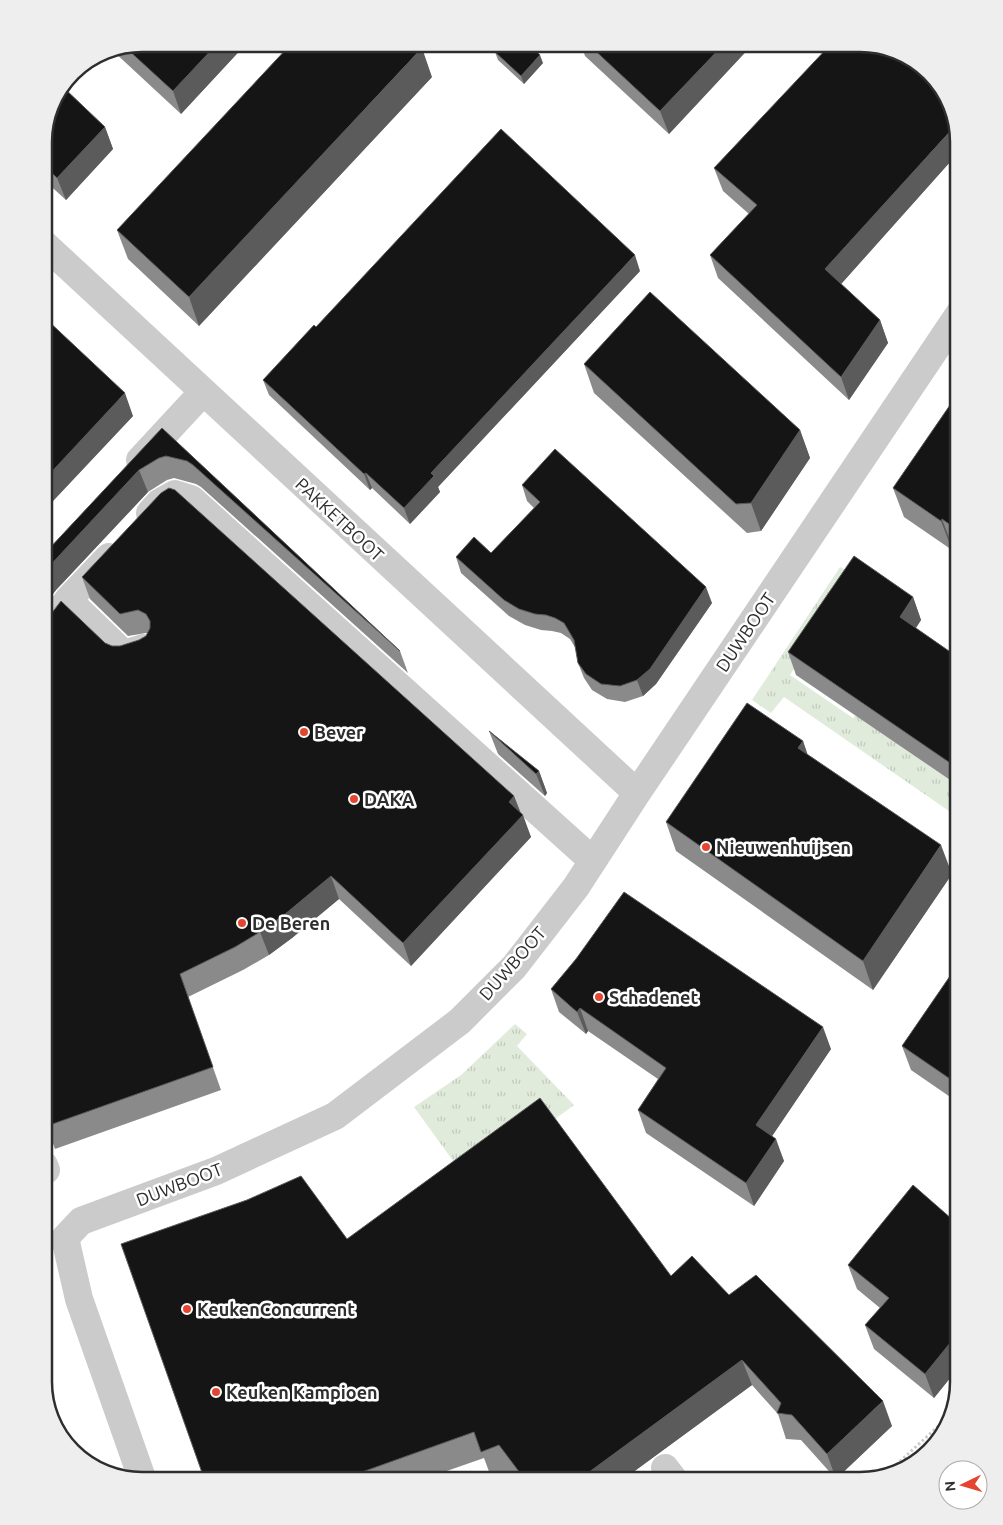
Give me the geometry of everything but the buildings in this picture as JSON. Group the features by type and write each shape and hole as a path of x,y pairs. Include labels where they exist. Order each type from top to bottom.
{"street":[{"name":"PAKKETBOOT","path":"53,252 636,793"},
{"name":"DUWBOOT","path":"140,1472 79,1299 66,1238 81,1221 216,1171 335,1116 460,1021 514,966 576,887 636,793 950,327"},
{"path":"124,478 203,392"},
{"path":"53,620 68,600 159,503 175,494 191,499 593,861"},
{"path":"68,600 124,654 143,648"}],"path":[{"path":"894,1466 940,1425"}],"green space":[{"path":"840,567 856,575 790,675 853,718 856,715 950,780 950,812 784,697 771,713 752,700"},
{"path":"515,1024 527,1034 517,1046 574,1105 469,1183 414,1107 461,1075"}],"place":[{"name":"Bever","path":"304,732"},
{"name":"DAKA","path":"354,799"},
{"name":"Nieuwenhuijsen","path":"706,847"},
{"name":"De Beren","path":"242,923"},
{"name":"Schadenet","path":"599,997"},
{"name":"KeukenConcurrent","path":"187,1309"},
{"name":"Keuken Kampioen","path":"216,1392"}]}
